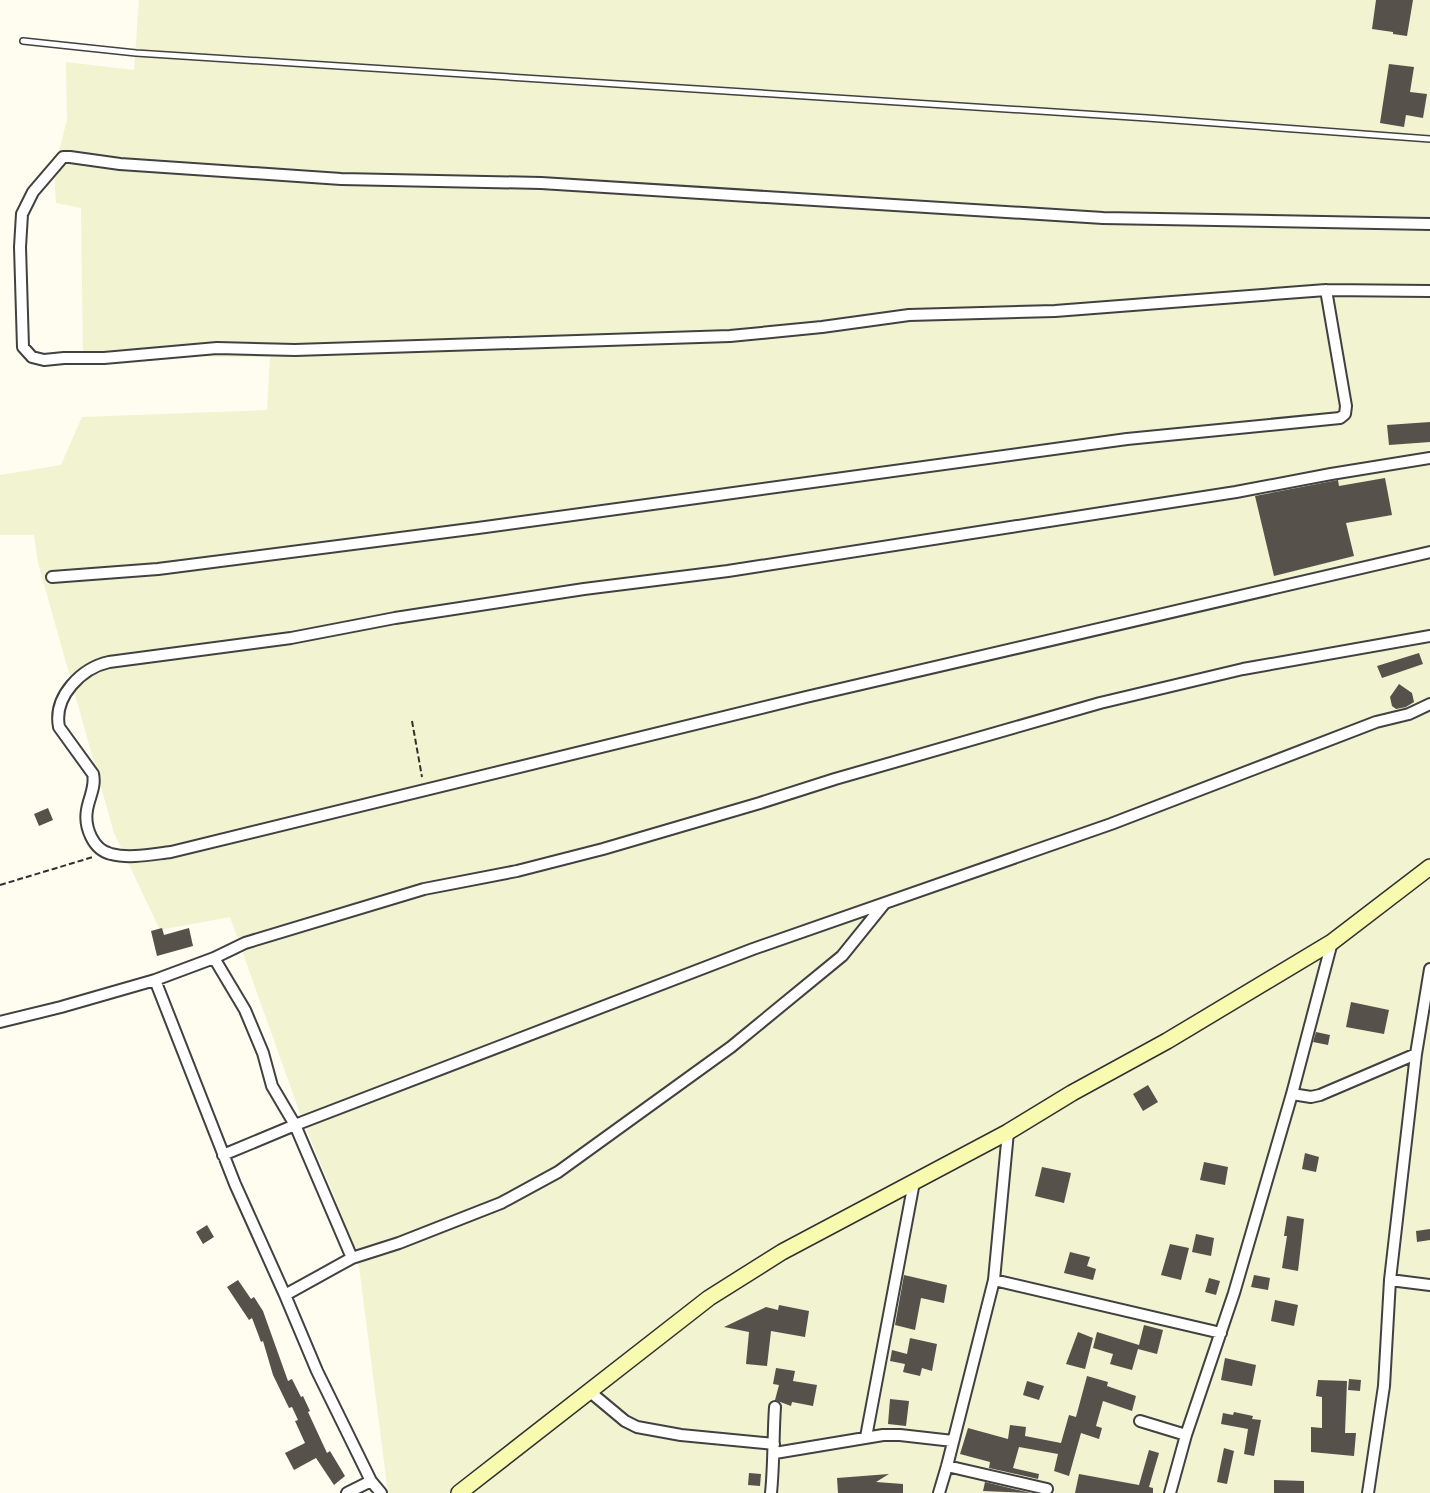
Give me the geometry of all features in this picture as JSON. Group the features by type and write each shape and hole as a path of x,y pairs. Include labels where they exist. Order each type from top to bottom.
{"street":[{"path":"1430,224 1103,218 553,184 341,179 120,164 70,157 63,158 33,192 22,214 20,247 23,347 32,357 44,360 104,358 217,348 295,350 730,336 909,315 1054,311 1326,290 1430,291"},
{"path":"51,577 158,569 478,528 1127,439 1340,418 1345,414 1346,406 1326,290"},
{"path":"1430,459 728,572 584,590 395,618 291,638 98,665 71,684 62,703 58,720 59,727 93,774 95,781 87,811 88,831 98,846 110,854 142,855 171,852 817,694 1430,552"},
{"path":"0,1022 155,980 245,944 424,889 517,871 603,849 1100,703 1243,669 1430,636"},
{"path":"223,1155 295,1125 753,949 1111,824 1376,722 1408,714 1430,704"},
{"path":"459,1493 709,1298 782,1252 1008,1132 1072,1093 1167,1041 1332,942 1430,867"},
{"path":"285,1295 352,1258 399,1243 501,1203 558,1172 730,1047 842,956 884,904"},
{"path":"1170,1493 1186,1435 1221,1333 1292,1094 1332,942"},
{"path":"214,958 245,1010 263,1053 272,1086 295,1125 352,1258"},
{"path":"1368,1493 1384,1386 1390,1280 1416,1054 1430,969"},
{"path":"155,980 223,1155 317,1371 371,1481 381,1493"},
{"path":"1292,1094 1320,1095 1416,1054"},
{"path":"939,1493 994,1280 1008,1132"},
{"path":"866,1437 914,1182"},
{"path":"994,1280 1221,1333"},
{"path":"1390,1280 1430,1285"},
{"path":"589,1391 625,1421 637,1427 774,1448 900,1435 953,1441"},
{"path":"771,1493 775,1407"},
{"path":"1140,1421 1186,1435"},
{"path":"947,1467 1047,1489"},
{"path":"347,1493 371,1481"}],"lane":[{"path":"22,41 136,53 1159,119 1430,140"}],"path":[{"path":"412,721 425,789"},
{"path":"0,885 110,854"}],"green space":[{"path":"139,0 1430,0 1430,1493 388,1493 359,1266 333,1193 302,1119 230,917 160,930 114,833 38,563 34,535 0,535 0,475 61,465 82,417 267,410 270,357 83,356 81,208 56,203 54,170 67,120 66,62 134,70"}],"building":[{"path":"1376,0 1413,0 1407,36 1372,29"},
{"path":"1389,64 1414,67 1410,92 1427,94 1423,118 1406,115 1404,127 1380,123"},
{"path":"1430,422 1430,442 1389,445 1387,425"},
{"path":"1385,478 1392,515 1346,523 1354,556 1274,576 1255,496 1338,480 1339,486"},
{"path":"1419,653 1423,664 1382,678 1377,666"},
{"path":"1399,684 1412,693 1414,702 1396,709 1392,706 1390,697"},
{"path":"48,808 53,820 39,826 34,814"},
{"path":"162,928 164,935 189,928 193,946 157,956 151,931"},
{"path":"1351,1002 1389,1010 1384,1034 1346,1027"},
{"path":"1316,1032 1330,1035 1328,1045 1313,1042"},
{"path":"1148,1085 1158,1102 1143,1111 1133,1094"},
{"path":"1305,1153 1319,1157 1316,1172 1302,1169"},
{"path":"1204,1162 1228,1167 1225,1185 1200,1180"},
{"path":"1042,1167 1071,1173 1064,1203 1035,1196"},
{"path":"1287,1216 1304,1219 1298,1271 1282,1268 1287,1236 1284,1236"},
{"path":"207,1225 214,1237 203,1244 196,1232"},
{"path":"1430,1229 1430,1240 1417,1242 1416,1231"},
{"path":"1196,1234 1214,1238 1211,1256 1192,1252"},
{"path":"1170,1244 1189,1248 1181,1280 1161,1275"},
{"path":"1070,1252 1090,1257 1087,1266 1096,1269 1093,1280 1064,1273"},
{"path":"904,1275 947,1285 944,1303 921,1298 915,1330 895,1325"},
{"path":"1254,1275 1270,1278 1268,1290 1251,1287"},
{"path":"1209,1278 1220,1281 1216,1295 1205,1292"},
{"path":"238,1280 251,1299 254,1297 263,1311 288,1381 292,1379 301,1397 303,1396 327,1453 330,1451 345,1476 334,1485 316,1458 294,1470 285,1453 305,1443 295,1421 298,1420 292,1407 289,1408 273,1375 263,1341 261,1342 252,1318 249,1320 227,1287"},
{"path":"1275,1300 1298,1305 1294,1326 1271,1321"},
{"path":"779,1305 809,1311 805,1337 771,1331 767,1366 746,1364 749,1332 724,1327 766,1307 778,1310"},
{"path":"1144,1325 1163,1330 1157,1354 1138,1349 1132,1370 1110,1364 1113,1354 1093,1348 1097,1332 1139,1345"},
{"path":"1078,1332 1093,1338 1085,1369 1066,1364"},
{"path":"910,1338 937,1344 932,1371 922,1368 920,1376 903,1372 905,1364 890,1361 892,1350 907,1354"},
{"path":"1225,1358 1256,1365 1252,1386 1221,1380"},
{"path":"776,1368 795,1371 793,1381 817,1385 813,1406 792,1402 791,1406 775,1400 779,1385 773,1384"},
{"path":"1087,1376 1108,1382 1107,1386 1136,1396 1132,1411 1103,1401 1096,1426 1102,1428 1099,1439 1081,1433 1069,1476 1054,1471 1058,1454 1019,1447 1013,1468 1039,1474 1038,1479 989,1468 990,1462 960,1454 968,1428 1008,1439 1010,1425 1026,1427 1025,1436 1061,1443 1069,1415 1076,1417"},
{"path":"1349,1379 1361,1380 1360,1391 1348,1390"},
{"path":"1318,1380 1347,1381 1345,1433 1356,1433 1354,1456 1311,1452 1311,1427 1322,1428 1322,1397 1316,1396"},
{"path":"1027,1381 1044,1386 1039,1400 1023,1395"},
{"path":"890,1399 909,1401 906,1426 888,1424"},
{"path":"1234,1412 1261,1420 1254,1456 1244,1454 1248,1429 1221,1424 1223,1413 1233,1415"},
{"path":"1224,1448 1234,1451 1227,1484 1217,1482"},
{"path":"1149,1450 1159,1453 1149,1487 1153,1488 1153,1493 1075,1493 1079,1474 1139,1485"},
{"path":"749,1473 761,1474 760,1486 748,1485"},
{"path":"889,1474 876,1482 903,1484 903,1493 838,1493 837,1478"},
{"path":"1274,1480 1304,1481 1304,1493 1274,1493"},
{"path":"985,1482 1031,1493 983,1491"}]}
